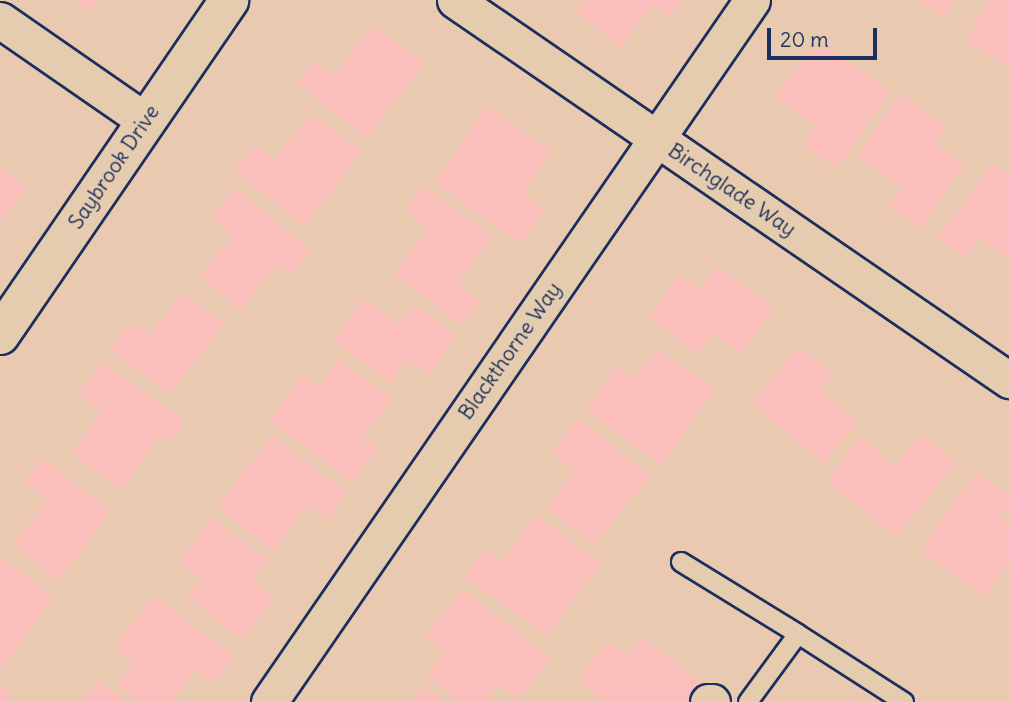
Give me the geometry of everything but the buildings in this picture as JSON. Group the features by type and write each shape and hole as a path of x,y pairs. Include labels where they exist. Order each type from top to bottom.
{"street":[{"name":"Saybrook Drive","path":"0,335 229,0"},
{"name":"Birchglade Way","path":"455,0 1009,380"},
{"name":"Blackthorne Way","path":"269,702 752,0"},
{"path":"0,20 146,121"}],"lane":[{"path":"681,562 904,702"},
{"path":"748,702 798,634"}]}
